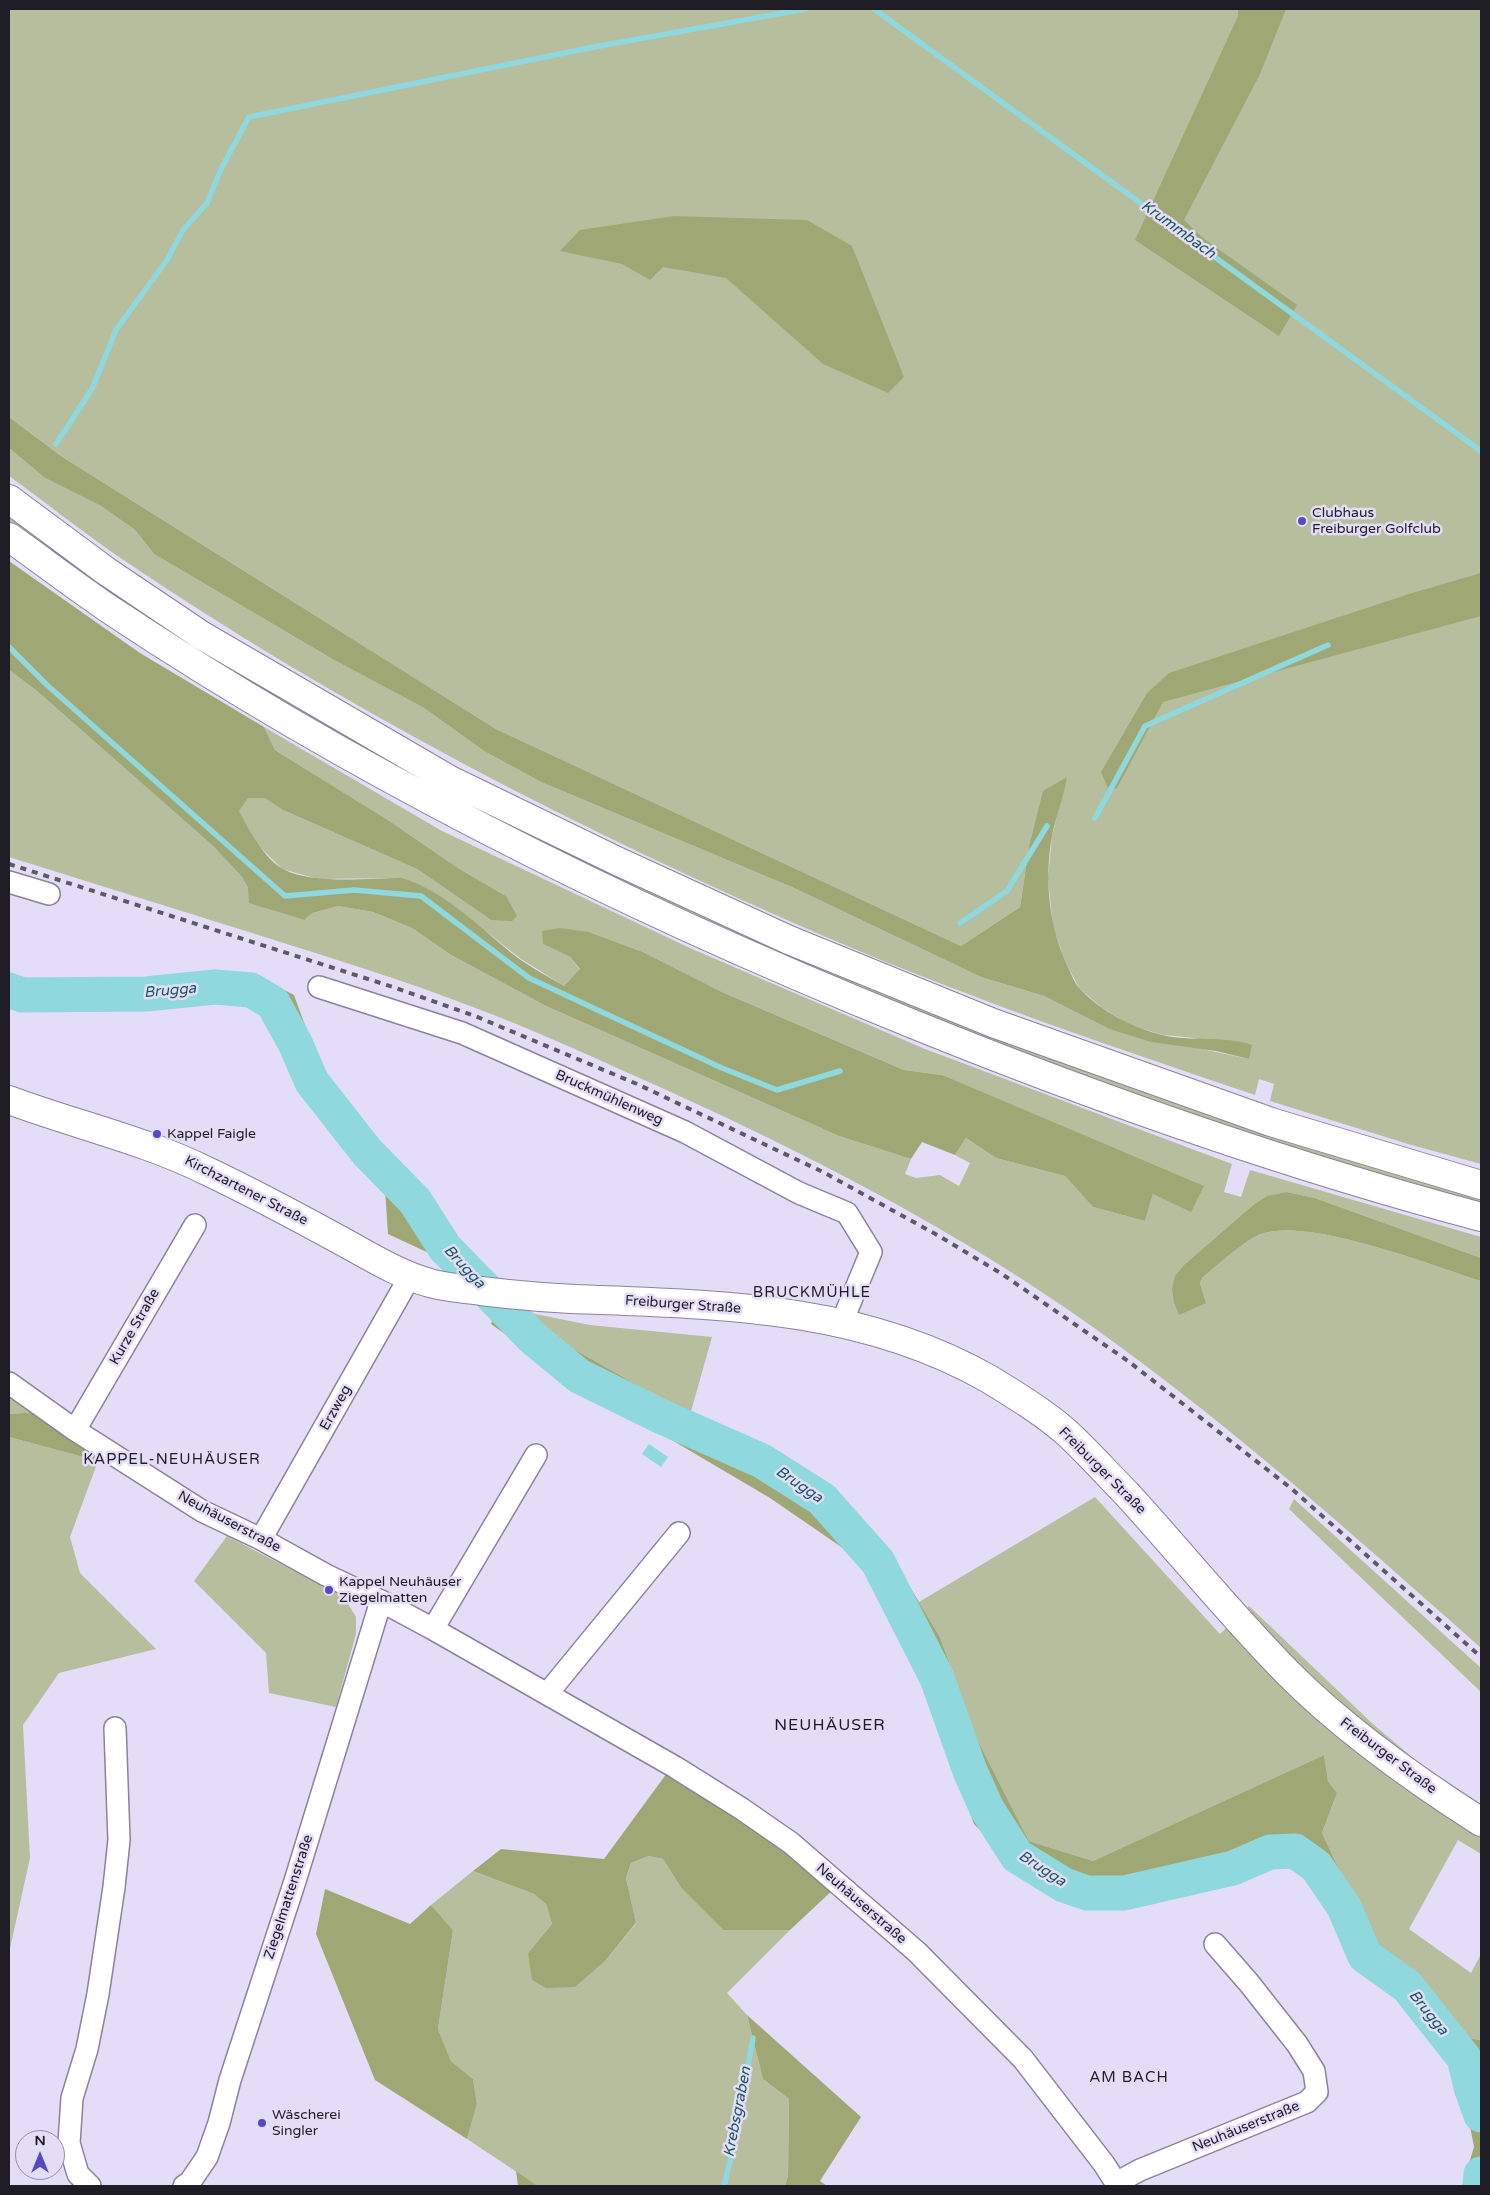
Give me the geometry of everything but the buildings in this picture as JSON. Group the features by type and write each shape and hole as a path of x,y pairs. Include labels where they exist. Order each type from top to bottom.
{"main road":[{"path":"9,499 106,571 201,635 450,780 617,861 789,940 993,1023 1270,1122 1481,1185"},
{"path":"9,537 113,612 273,713 474,824 621,898 832,992 997,1058 1164,1119 1317,1169 1481,1218"},
{"name":"Kirchzartener Straße","path":"9,1100 154,1147 179,1157 257,1195 408,1275 441,1286 479,1290"},
{"name":"Freiburger Straße","path":"479,1290 516,1295 698,1305 781,1313 842,1322 884,1333 961,1364 1015,1396 1066,1432 1158,1528 1240,1622 1289,1674 1393,1762 1481,1822"}],"street":[{"path":"9,882 49,894"},
{"name":"Bruckmühlenweg","path":"319,987 462,1033 686,1132 799,1193 847,1213 871,1252 842,1322"},
{"name":"Kurze Straße","path":"75,1430 195,1225"},
{"name":"Erzweg","path":"261,1539 404,1287 408,1275"},
{"name":"Neuhäuserstraße","path":"9,1383 75,1430 202,1511 261,1539 326,1575 381,1601 432,1629 690,1776 791,1843 917,1952 1023,2059 1117,2185 1140,2170 1307,2102 1317,2092 1314,2071 1297,2044 1215,1944"},
{"path":"432,1629 536,1455"},
{"path":"547,1694 680,1533"},
{"name":"Ziegelmattenstraße","path":"184,2186 190,2182 207,2157 219,2123 230,2080 381,1601"},
{"path":"90,2186 78,2174 69,2143 72,2098 88,2049 114,1887 119,1840 115,1728"}],"shaded area":[{"path":"9,9 1481,9 1481,1164 1408,1144 1270,1101 1274,1084 1259,1079 1255,1095 990,1002 833,940 648,856 556,812 466,765 288,665 116,555 9,476 9,448 45,478 101,506 135,530 154,554 334,660 424,708 484,751 541,782 794,888 981,977 1044,996 1109,1029 1249,1059 1195,1038 1163,1035 1129,1025 1101,1007 1079,988 1064,959 1053,927 1048,878 1052,836 1067,777 1029,847 1020,907 961,946 496,729 61,456 9,417"},
{"path":"1238,9 1286,9 1260,74 1184,220 1203,238 1297,305 1279,336 1135,240 1238,16"},
{"path":"674,216 807,220 852,246 904,377 888,393 823,364 726,278 663,267 650,280 622,264 560,251 580,230"},
{"path":"9,417 61,456 496,729 961,946 1020,907 1029,847 1043,791 1067,777 1052,836 1048,870 1050,904 1057,938 1062,954 1077,985 1107,1012 1128,1023 1150,1032 1173,1037 1230,1040 1252,1045 1249,1059 1216,1051 1151,1042 1109,1029 1044,996 981,977 794,888 541,782 484,751 424,708 334,660 154,554 135,530 101,506 45,478 9,448"},
{"path":"9,514 577,854 1481,1198 1481,1206 1272,1143 1075,1075 864,992 671,907 419,783 185,646 9,524"},
{"path":"9,561 140,653 264,727 275,750 388,820 458,868 506,896 517,916 512,921 491,920 417,869 283,810 265,798 248,798 239,811 252,834 270,859 283,869 295,874 325,879 402,878 418,884 449,902 518,958 564,986 580,969 570,957 543,944 542,931 560,928 589,932 643,952 722,992 904,1070 942,1075 1204,1186 1191,1212 1153,1194 1145,1221 1093,1207 1065,1176 996,1158 966,1138 955,1155 922,1142 911,1159 839,1136 546,1006 451,955 412,928 373,912 338,906 313,913 305,920 249,903 248,888 242,877 213,846 37,691 9,670"},
{"path":"1481,573 1481,616 1163,702 1117,788 1109,791 1101,772 1147,693 1169,673 1409,594"},
{"path":"9,670 37,691 213,846 242,877 248,888 306,918 313,913 338,906 373,912 412,928 451,955 546,1006 839,1136 911,1159 905,1174 916,1178 940,1175 959,1186 970,1163 955,1155 966,1138 996,1158 1065,1176 1093,1207 1145,1221 1153,1194 942,1075 904,1070 722,992 643,952 589,932 543,944 570,957 580,970 564,986 521,959 464,914 402,878 318,879 282,869 256,843 238,811 248,797 265,797 283,810 417,869 491,920 506,896 458,868 388,820 275,750 264,727 442,831 692,949 925,1049 1232,1164 1224,1192 1241,1197 1250,1170 1481,1237 1481,1258 1315,1198 1287,1192 1253,1205 1185,1264 1206,1303 1200,1283 1203,1277 1248,1241 1261,1234 1282,1230 1339,1237 1370,1245 1481,1281 1481,1648 1280,1472 1122,1348 1020,1278 874,1192 825,1166 673,1093 552,1039 478,1009 366,969 9,857"},
{"path":"9,973 43,983 228,973 261,978 294,995 335,1108 403,1175 470,1256 481,1265 446,1261 388,1234 385,1189 321,1118 265,1006 235,988 70,1001 9,997"},
{"path":"1287,1192 1315,1198 1481,1258 1481,1281 1370,1245 1339,1237 1282,1230 1255,1237 1223,1260 1203,1277 1200,1283 1206,1303 1179,1315 1172,1289 1175,1276 1185,1264 1253,1205 1267,1196"},
{"path":"497,1310 530,1313 572,1348 690,1415 750,1441 796,1466 828,1493 873,1537 904,1577 940,1637 977,1739 1029,1841 1093,1861 1324,1755 1328,1781 1337,1793 1322,1833 1379,1953 1425,1990 1459,2037 1481,2040 1481,2186 1462,2186 1474,2147 1464,2095 1447,2058 1404,2004 1351,1954 1305,1863 1275,1857 1236,1871 1132,1899 1072,1899 1019,1870 974,1824 916,1666 879,1597 869,1574 850,1553 770,1498 565,1377 491,1324"},
{"path":"530,1313 590,1325 712,1337 690,1415 572,1348"},
{"path":"9,1393 38,1412 9,1414"},
{"path":"38,1412 102,1456 98,1461 9,1437 9,1414"},
{"path":"9,1437 98,1461 70,1537 80,1573 156,1649 59,1673 23,1725 30,1858 9,1953"},
{"path":"649,1444 668,1457 661,1467 642,1454"},
{"path":"1095,1497 1220,1634 1249,1606 1374,1725 1418,1762 1481,1804 1481,1854 1458,1840 1409,1929 1471,1973 1481,1954 1481,2040 1459,2037 1425,1990 1379,1953 1322,1833 1337,1793 1328,1781 1324,1755 1093,1861 1029,1841 977,1739 940,1637 919,1602"},
{"path":"1294,1499 1481,1668 1481,1692 1289,1509"},
{"path":"227,1536 344,1597 356,1617 356,1634 336,1707 269,1693 266,1653 194,1581"},
{"path":"667,1773 760,1833 835,1888 790,1930 723,1930 682,1889 663,1859 649,1856 631,1863 626,1878 636,1923 606,1960 575,1987 546,1988 532,1980 528,1953 552,1924 546,1904 534,1894 473,1871 501,1849 604,1859"},
{"path":"649,1856 663,1859 682,1889 723,1930 790,1930 727,1993 747,2015 763,2079 789,2099 788,2175 785,2186 538,2186 467,2139 477,2104 473,2079 451,2061 438,2029 453,1930 431,1905 473,1871 534,1894 546,1904 552,1924 528,1953 606,1960 636,1924 626,1878 631,1863"},
{"path":"325,1889 410,1924 431,1905 453,1930 438,2029 451,2061 473,2079 477,2104 467,2139 375,2080 316,1934"},
{"path":"747,2015 861,2117 820,2181 827,2186 785,2186 788,2175 789,2099 763,2079"},
{"path":"516,2171 538,2186 518,2186"}],"waterway":[{"path":"56,444 92,389 116,330 167,260 183,230 207,203 222,167 249,117 594,47 805,9"},
{"name":"Krummbach","path":"874,9 1481,451"},
{"path":"1095,818 1145,726 1328,645"},
{"path":"9,647 47,685 285,896 354,890 421,896 529,978 722,1068 777,1090 840,1071"},
{"path":"960,923 1007,891 1047,826"},
{"name":"Brugga","path":"9,990 22,995 146,994 215,987 251,990 273,1003 295,1043 312,1082 367,1152 415,1201 445,1248 533,1338 579,1376 660,1416 762,1461 822,1499 878,1562 937,1678 970,1771 987,1809 1017,1856 1064,1885 1087,1893 1124,1893 1233,1868 1270,1852 1295,1851 1316,1866 1344,1907 1365,1956 1407,1986 1464,2058 1471,2087 1481,2115"},
{"name":"Krebsgraben","path":"724,2186 734,2145 753,2038"},
{"path":"1464,2058 1481,2057"},
{"name":"Brugga","path":"1480,2186 1481,2174"}],"railway":[{"path":"9,864 396,988 475,1016 637,1084 823,1172 939,1236 1002,1274 1128,1361 1292,1489 1481,1657"}],"place":[{"name":"Clubhaus Freiburger Golfclub","path":"1302,521"},
{"name":"Kappel Faigle","path":"157,1134"},
{"name":"Kappel Neuhäuser Ziegelmatten","path":"329,1590"},
{"name":"Wäscherei Singler","path":"262,2123"}],"district":[{"name":"BRUCKMÜHLE","path":"812,1293"},
{"name":"KAPPEL-NEUHÄUSER","path":"172,1460"},
{"name":"NEUHÄUSER","path":"830,1726"},
{"name":"AM BACH","path":"1129,2078"}]}
